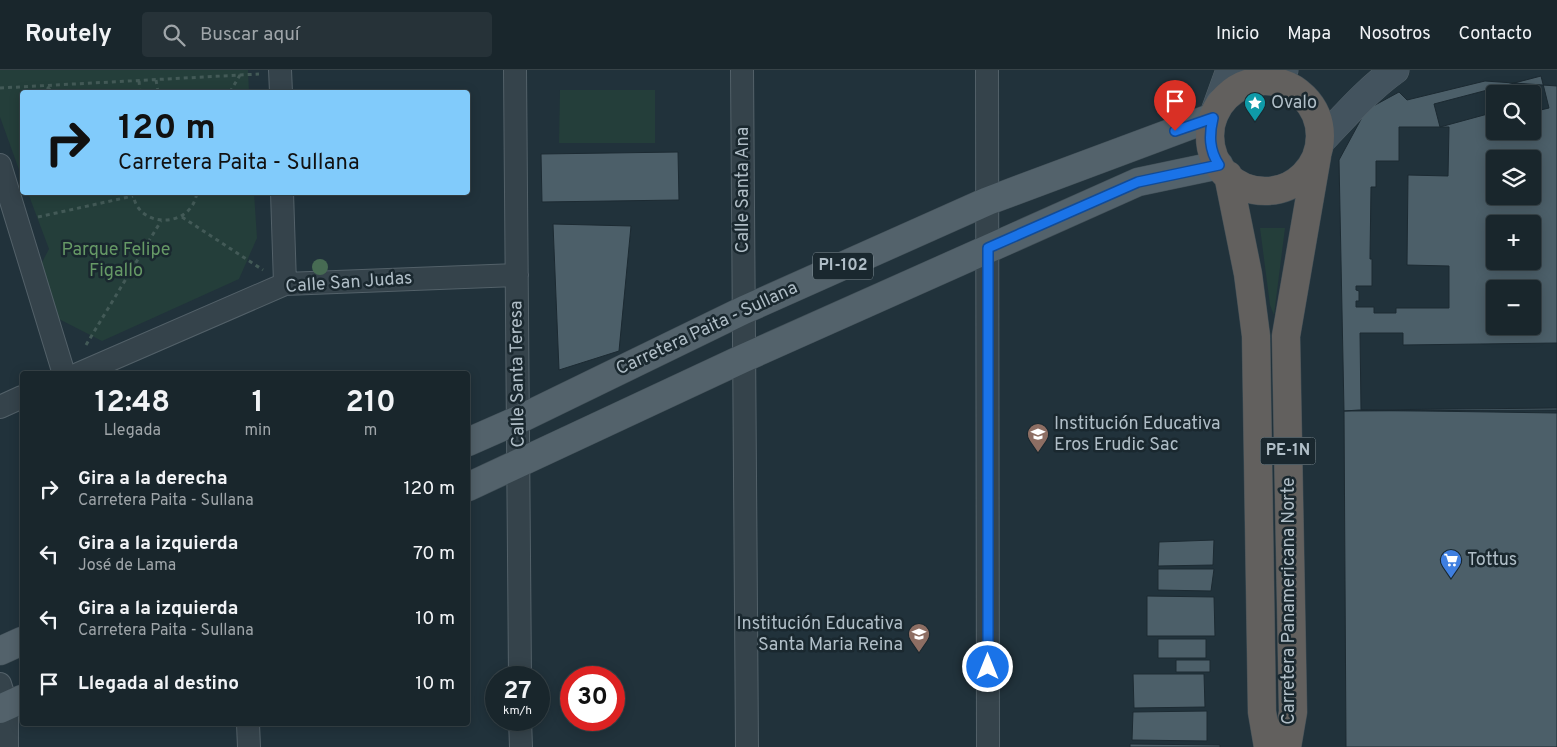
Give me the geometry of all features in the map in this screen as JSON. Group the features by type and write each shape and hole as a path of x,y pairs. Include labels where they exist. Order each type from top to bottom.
{"highway":[{"name":"PE-1N","path":"1303,70 1320,128 1319,149"},
{"name":"PE-1N","path":"1223,170 1214,158 1210,145 1210,131 1232,89 1273,82 1296,88 1309,103 1316,115"},
{"path":"1223,170 1234,182 1250,189 1276,190 1299,180 1309,170 1319,149"},
{"name":"Carretera Panamericana Norte","path":"1287,747 1293,712 1286,336 1319,149"},
{"name":"Carretera Panamericana Norte","path":"1223,170 1248,274 1256,336 1262,712 1268,747"}],"main road":[{"path":"1232,89 1284,70"},
{"path":"1319,149 1356,103 1382,79 1395,70"},
{"name":"Carretera Paita - Sullana","path":"470,441 518,420 744,310 1232,89"},
{"name":"PI-102","path":"470,487 744,358 1138,182 1223,170"},
{"path":"0,651 20,642"}],"street":[{"name":"Calle Santa Teresa","path":"515,70 520,666"},
{"name":"Calle Santa Ana","path":"742,70 747,747"},
{"path":"987,70 988,747"},
{"path":"0,165 63,371"},
{"path":"282,195 285,284"},
{"name":"Calle San Judas","path":"85,371 285,284 517,275"},
{"path":"0,407 20,398"},
{"path":"7,699 7,747"},
{"path":"248,726 249,747"},
{"path":"520,731 521,747"}],"path":[{"path":"231,90 240,75"},
{"path":"0,88 240,75 280,78"},
{"path":"156,80 158,90"},
{"path":"139,81 140,90"},
{"path":"46,86 51,90"},
{"path":"18,222 129,195"},
{"path":"133,195 138,208 143,213 148,217 161,221 182,217 192,208 196,195"},
{"path":"182,217 285,284"},
{"path":"84,348 161,221"}],"green space":[{"path":"0,70 248,70 249,90 20,90 20,172 0,117"},
{"path":"560,90 655,90 655,143 559,143"},
{"name":"Parque Felipe Figallo","path":"29,195 254,195 257,238 239,279 102,341 57,318 39,268 49,249"},
{"path":"1260,228 1285,228 1274,315 1270,305"}],"building":[{"path":"1541,76 1549,108 1541,110 1541,85 1507,85"},
{"path":"1485,81 1557,86 1557,413 1344,411 1339,160 1366,110 1399,92 1407,100"},
{"path":"1486,90 1486,114 1440,127 1434,104"},
{"path":"1399,127 1449,127 1448,176 1408,175 1407,265 1449,266 1449,308 1396,308 1396,313 1374,313 1374,307 1356,307 1356,301 1359,301 1359,291 1356,290 1356,286 1372,286 1372,259 1370,259 1371,187 1376,187 1376,161 1399,161"},
{"path":"678,152 679,200 542,202 541,154"},
{"path":"553,224 631,226 619,351 559,370"},
{"path":"1360,333 1403,333 1403,345 1557,343 1557,408 1361,410"},
{"name":"Tottus","path":"1557,410 1557,747 1346,747 1344,411"},
{"path":"1214,540 1213,565 1158,566 1159,542"},
{"path":"1158,569 1214,569 1211,591 1158,590"},
{"path":"1147,596 1214,597 1215,636 1147,636"},
{"path":"1158,639 1206,639 1206,658 1158,658"},
{"path":"1176,660 1210,660 1210,672 1176,672"},
{"path":"1133,674 1204,674 1205,707 1134,708"},
{"path":"1207,711 1207,741 1132,740 1133,712"},
{"path":"1130,744 1220,745 1220,747 1130,747"}],"place":[{"name":"Ovalo","path":"1255,122"},
{"name":"Institución Educativa Eros Erudic Sac","path":"1038,453"},
{"name":"Tottus","path":"1451,579"},
{"name":"Institución Educativa Santa Maria Reina","path":"919,653"}],"route":[{"path":"988,667 988,248 1138,182 1219,165 1214,158 1210,145 1210,131 1213,118 1175,131"}]}
